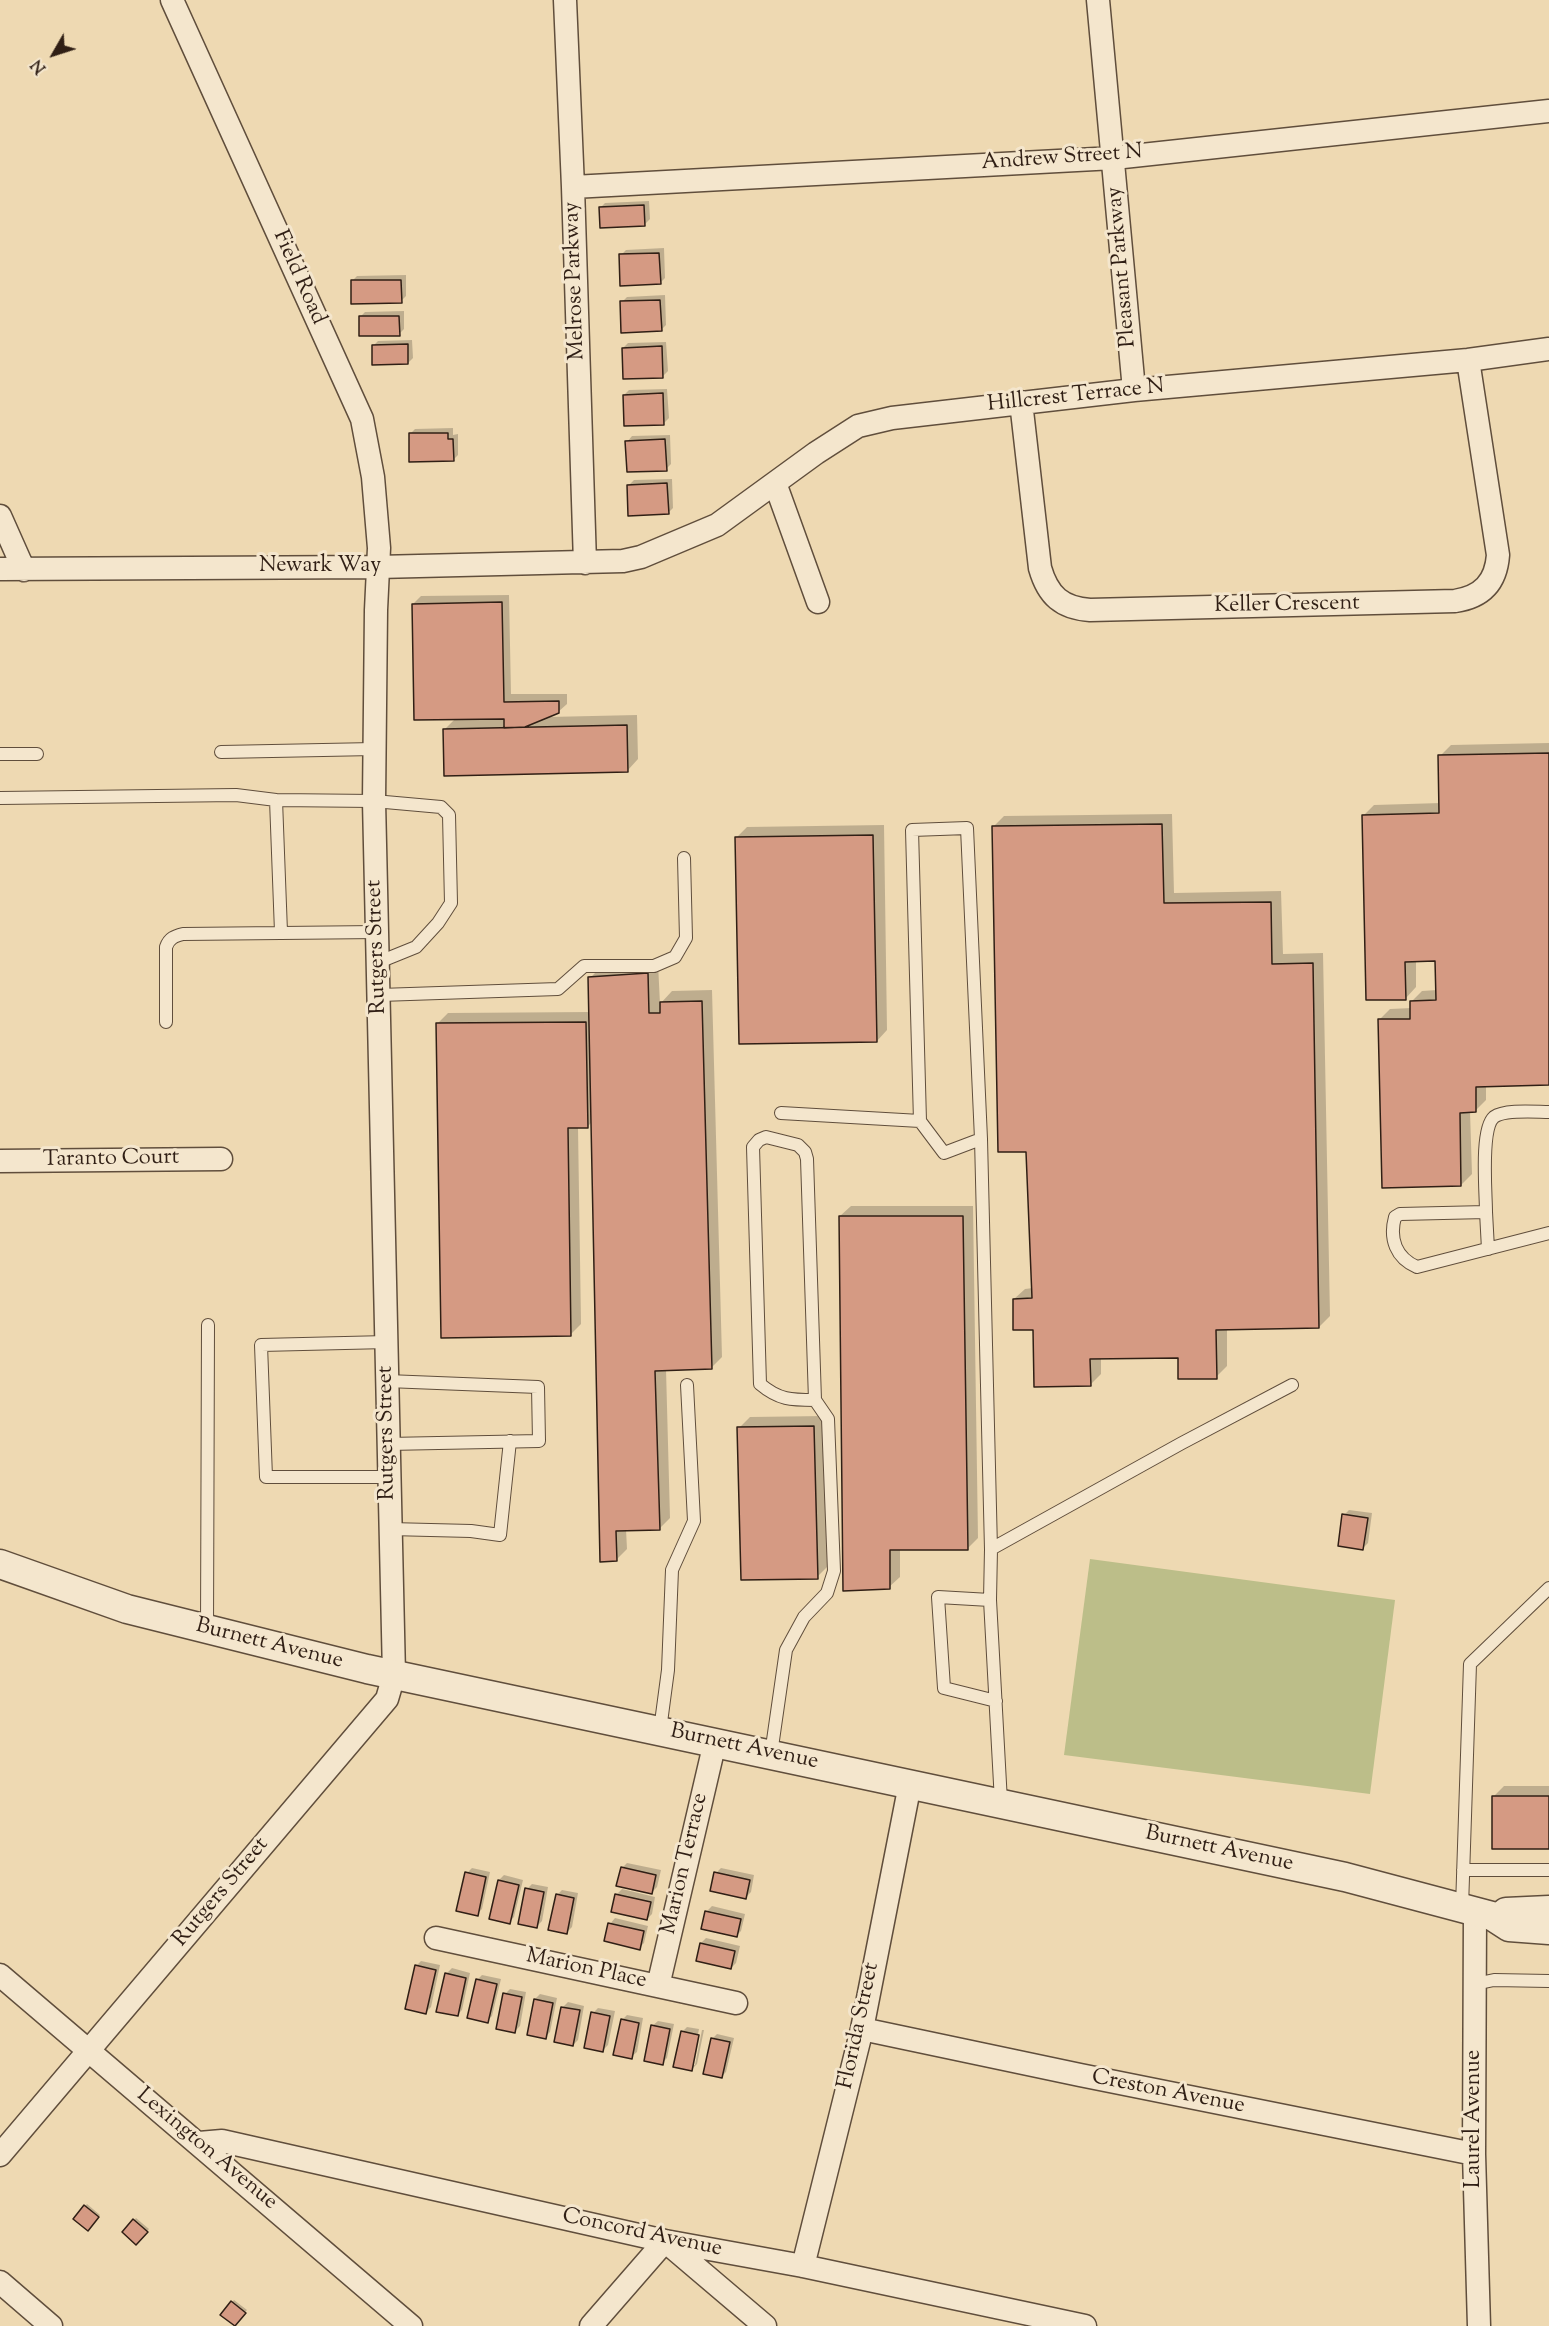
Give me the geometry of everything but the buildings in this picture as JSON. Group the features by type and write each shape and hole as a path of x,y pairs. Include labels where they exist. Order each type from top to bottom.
{"street":[{"name":"Field Road","path":"172,0 362,418 373,477 379,548 378,567"},
{"name":"Melrose Parkway","path":"565,0 585,563"},
{"name":"Pleasant Parkway","path":"1098,0 1134,390"},
{"name":"Andrew Street N","path":"573,187 1114,158 1549,111"},
{"name":"Hillcrest Terrace N","path":"640,557 717,525 858,426 921,413 1134,390 1468,360 1549,349"},
{"name":"Keller Crescent","path":"1021,402 1040,568 1044,583 1064,604 1090,610 1455,602 1481,593 1490,583 1497,567 1498,555 1468,360"},
{"path":"775,483 818,602"},
{"path":"0,516 24,570"},
{"name":"Newark Way","path":"0,569 378,567 585,563 623,561 640,557"},
{"name":"Rutgers Street","path":"0,2155 387,1699 394,1675 374,801 378,567"},
{"name":"Taranto Court","path":"0,1161 221,1159"},
{"name":"Burnett Avenue","path":"0,1564 127,1609 394,1675 1001,1802 1345,1877 1476,1912 1509,1927 1549,1930"},
{"name":"Marion Terrace","path":"658,1986 715,1742"},
{"name":"Florida Street","path":"803,2266 862,2029 910,1784"},
{"name":"Burnett Avenue","path":"1476,1912 1549,1910"},
{"name":"Laurel Avenue","path":"1476,1912 1474,2154 1479,2326"},
{"name":"Marion Place","path":"436,1938 736,2003"},
{"name":"Lexington Avenue","path":"0,1975 411,2326"},
{"name":"Creston Avenue","path":"862,2029 1092,2078 1474,2154"},
{"name":"Concord Avenue","path":"199,2143 222,2141 665,2241 803,2266 1085,2326"},
{"path":"591,2326 665,2241 765,2326"},
{"path":"0,2282 51,2326"}],"lane":[{"path":"221,752 374,749"},
{"path":"0,754 37,754"},
{"path":"0,798 236,795 276,800 374,801 441,807 449,815 451,903 438,923 416,947 379,962"},
{"path":"276,800 281,932"},
{"path":"981,1139 944,1153 920,1121 912,830 967,828 981,1139 991,1549 990,1600 1001,1802"},
{"path":"380,995 558,989 584,966 654,966 675,957 686,938 684,858"},
{"path":"166,1022 166,947 168,941 174,936 281,932 378,932"},
{"path":"1488,1249 1486,1131 1494,1118 1505,1112 1549,1112"},
{"path":"781,1113 920,1121"},
{"path":"771,1754 786,1650 804,1617 826,1593 834,1571 828,1419 815,1400 807,1159 805,1152 798,1145 766,1137 759,1140 753,1147 760,1384 784,1399 815,1400"},
{"path":"1486,1212 1401,1214 1395,1217 1392,1226 1398,1255 1407,1263 1417,1267 1549,1233"},
{"path":"207,1630 208,1324"},
{"path":"387,1342 261,1345 266,1477 389,1477"},
{"path":"387,1380 538,1387 539,1441 388,1443"},
{"path":"660,1730 668,1670 672,1570 694,1521 687,1385"},
{"path":"991,1549 1292,1385"},
{"path":"390,1528 471,1531 500,1535 510,1442"},
{"path":"1476,1912 1463,1870 1470,1664 1549,1588"},
{"path":"990,1600 938,1597 944,1688 996,1701"},
{"path":"1463,1870 1549,1870"},
{"path":"1475,1984 1494,1980 1549,1980"}],"green space":[{"path":"1090,1559 1395,1600 1370,1794 1064,1755"}]}
